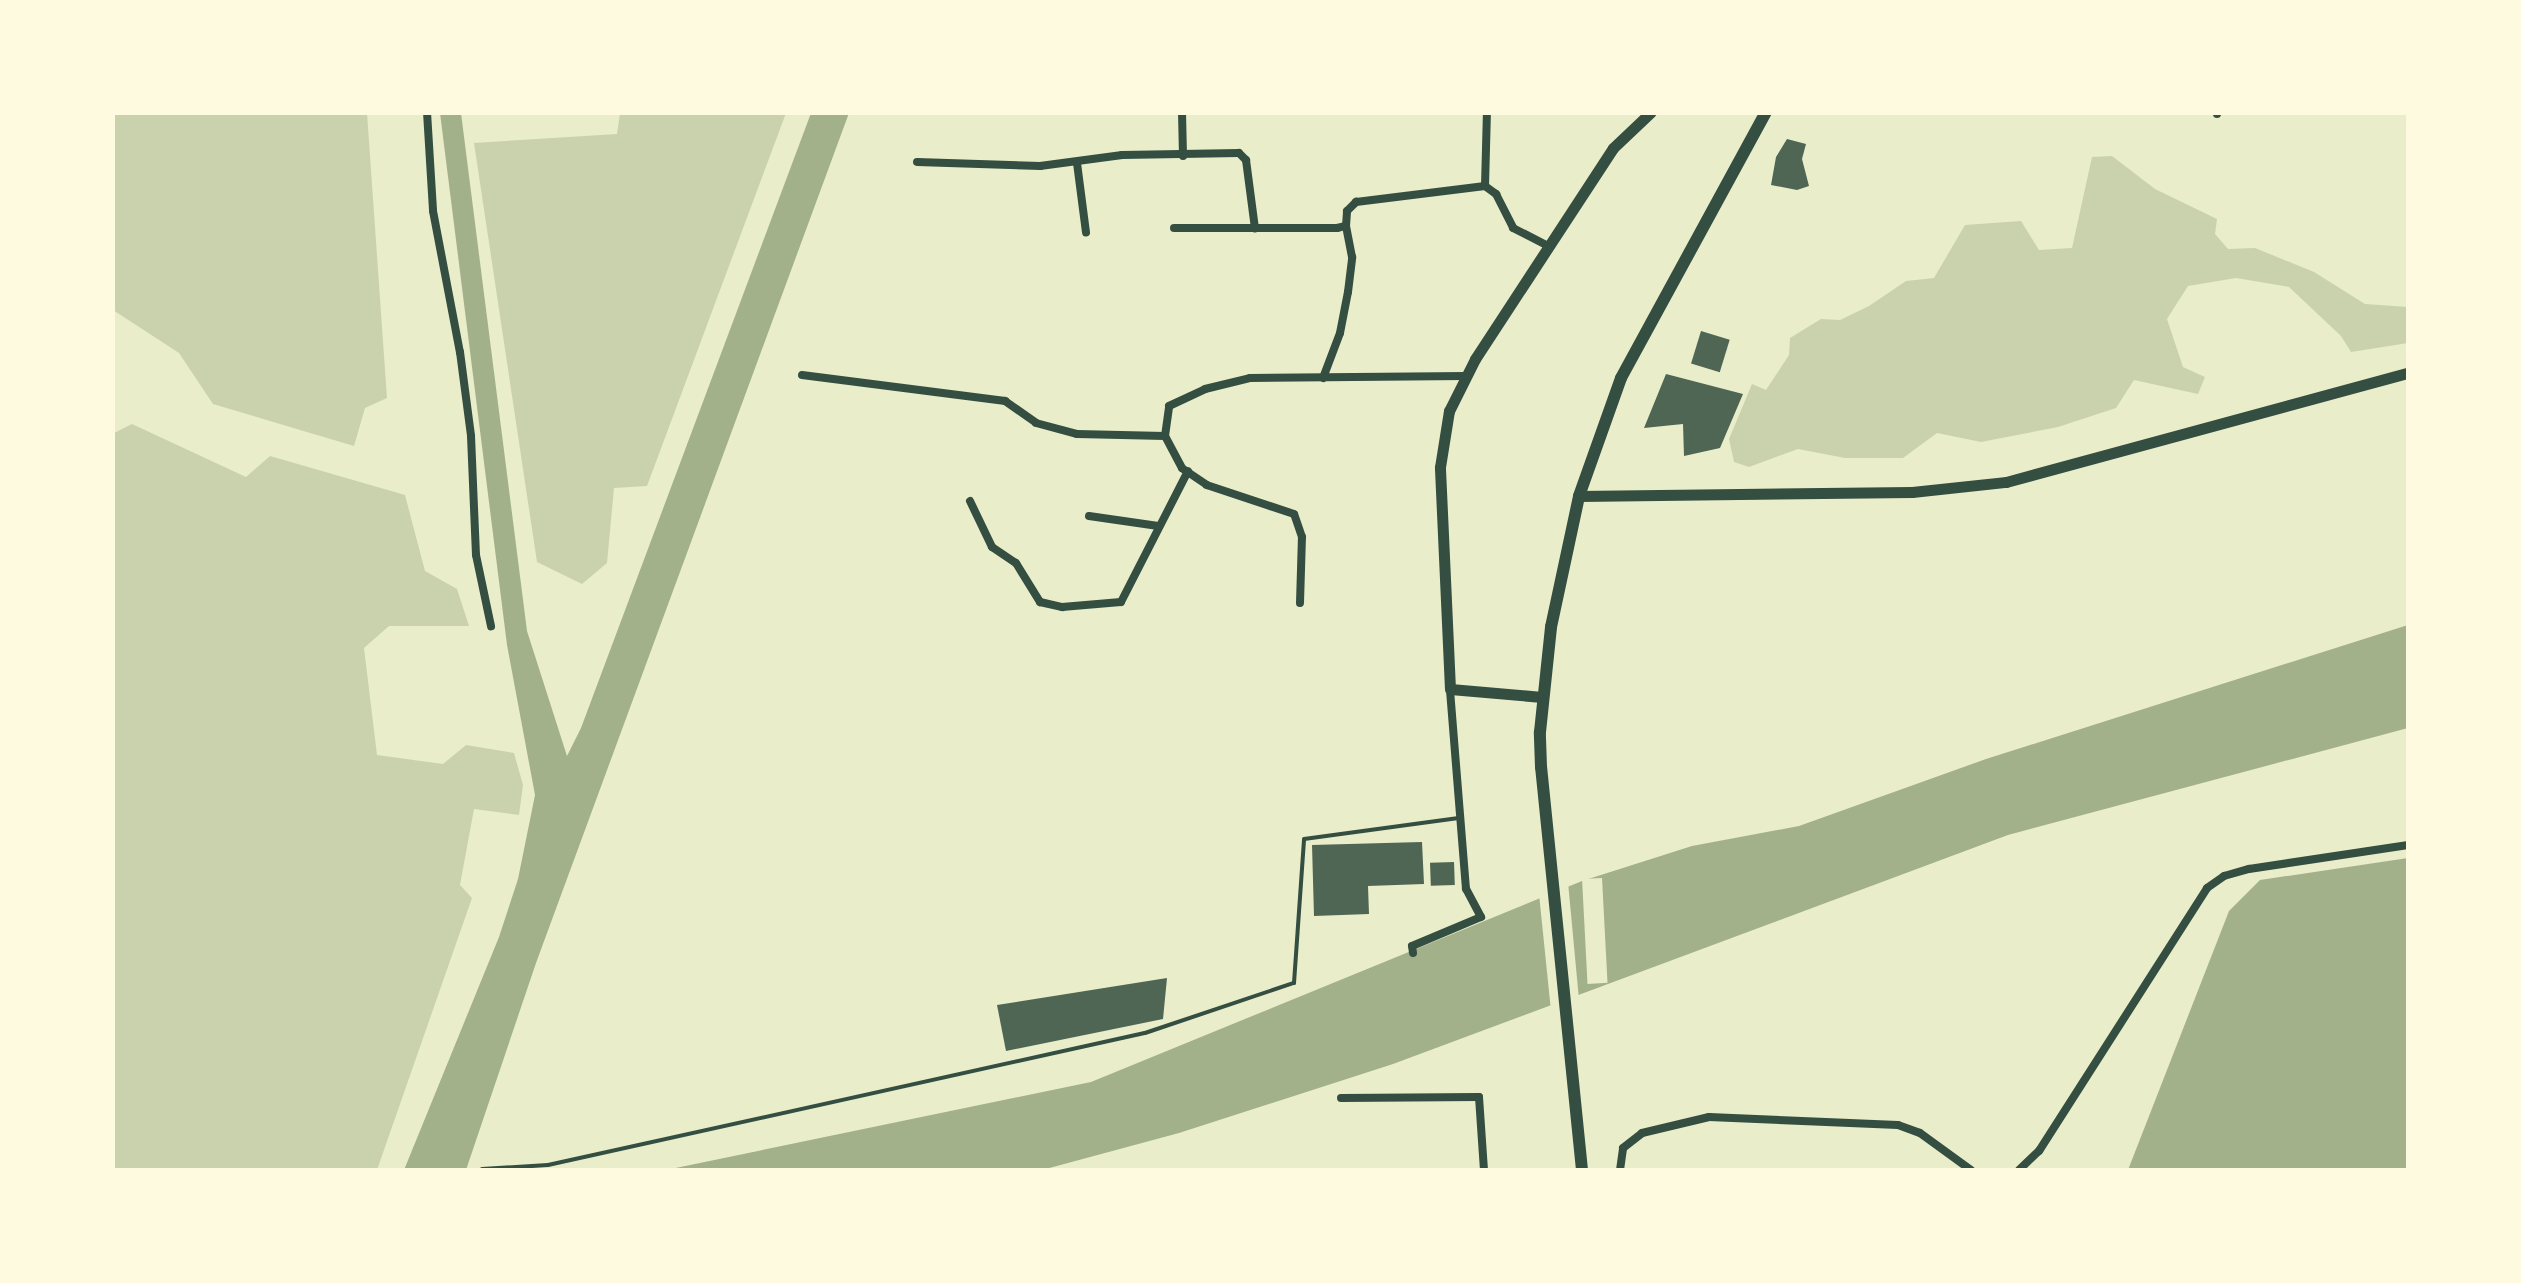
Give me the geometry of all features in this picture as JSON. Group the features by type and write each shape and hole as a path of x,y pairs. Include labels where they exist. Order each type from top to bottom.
{"highway":[{"path":"1582,1170 1541,767 1542,697 1557,589 1579,496 1638,343 1766,112"}],"main road":[{"path":"1542,697 1450,689 1440,467 1449,411 1466,376 1613,148 1636,118 1651,112"},
{"path":"1579,496 1912,492 2006,482 2408,373"}],"street":[{"path":"427,112 433,211 460,352 471,436 476,555 491,626"},
{"path":"1182,112 1183,156"},
{"path":"1485,186 1487,112"},
{"path":"917,162 1077,163 1122,156 1244,154 1254,228"},
{"path":"1077,163 1086,232"},
{"path":"1323,378 1340,333 1348,292 1352,256 1347,211 1356,202 1485,186 1496,194 1513,228 1548,246"},
{"path":"1174,228 1346,226"},
{"path":"802,376 1005,401 1036,422 1077,434 1165,436"},
{"path":"1300,603 1302,536 1294,514 1206,484 1188,472 1165,436 1169,406 1181,397 1250,378 1466,376"},
{"path":"970,501 992,547 1016,563 1040,602 1048,607 1121,602 1188,472"},
{"path":"1089,516 1158,526"},
{"path":"1413,953 1412,946 1480,917 1466,889 1450,689"},
{"path":"2019,1170 2039,1151 2207,888 2224,876 2249,869 2408,845"},
{"path":"1340,1098 1479,1097 1484,1170"},
{"path":"1620,1170 1623,1148 1642,1133 1709,1117 1898,1125 1920,1132 1971,1170"}],"lane":[{"path":"482,1169 548,1165 1145,1033 1294,983 1304,838 1458,818"}],"shaded area":[{"path":"112,113 367,113 387,398 365,408 354,446 213,404 179,353 113,310"},
{"path":"440,113 461,113 527,631 567,756 581,728 811,113 849,113 536,963 466,1170 404,1170 499,937 518,879 535,795 507,645"},
{"path":"620,113 786,113 647,486 614,488 607,563 582,584 537,562 474,143 617,134"},
{"path":"2112,156 2155,189 2217,219 2215,234 2228,249 2255,248 2314,272 2365,304 2408,307 2408,343 2351,352 2341,336 2289,287 2236,278 2188,286 2167,319 2183,367 2205,377 2198,394 2134,380 2116,408 2058,427 1981,442 1937,433 1903,458 1845,458 1798,449 1749,467 1734,462 1729,439 1752,384 1766,390 1789,355 1790,338 1821,319 1840,320 1869,306 1906,281 1934,278 1965,225 2021,221 2039,250 2072,248 2092,157"},
{"path":"132,424 246,477 270,456 405,495 425,571 457,589 469,626 389,626 364,648 377,755 443,764 466,745 514,753 523,785 519,815 474,809 460,885 472,898 377,1170 113,1170 112,434"},
{"path":"2408,625 2408,728 2008,835 1393,1064 1179,1133 1042,1170 666,1170 1091,1082 1582,881 1692,846 1799,826 1986,759"},
{"path":"2408,858 2408,1170 2128,1170 2229,911 2260,880"}],"pier":[{"path":"1602,878 1607,983 1588,984 1582,879"},
{"path":"1568,882 1579,1000 1551,1011 1539,894"}],"building":[{"path":"1787,139 1806,144 1802,159 1809,186 1797,190 1771,185 1776,157"},
{"path":"1701,331 1730,340 1720,372 1691,364"},
{"path":"1666,374 1743,394 1720,448 1684,456 1683,424 1644,428"},
{"path":"1422,842 1424,884 1368,886 1369,914 1314,916 1312,845"},
{"path":"1454,862 1455,885 1431,886 1430,863"},
{"path":"1167,978 1163,1019 1006,1051 997,1005"}]}
